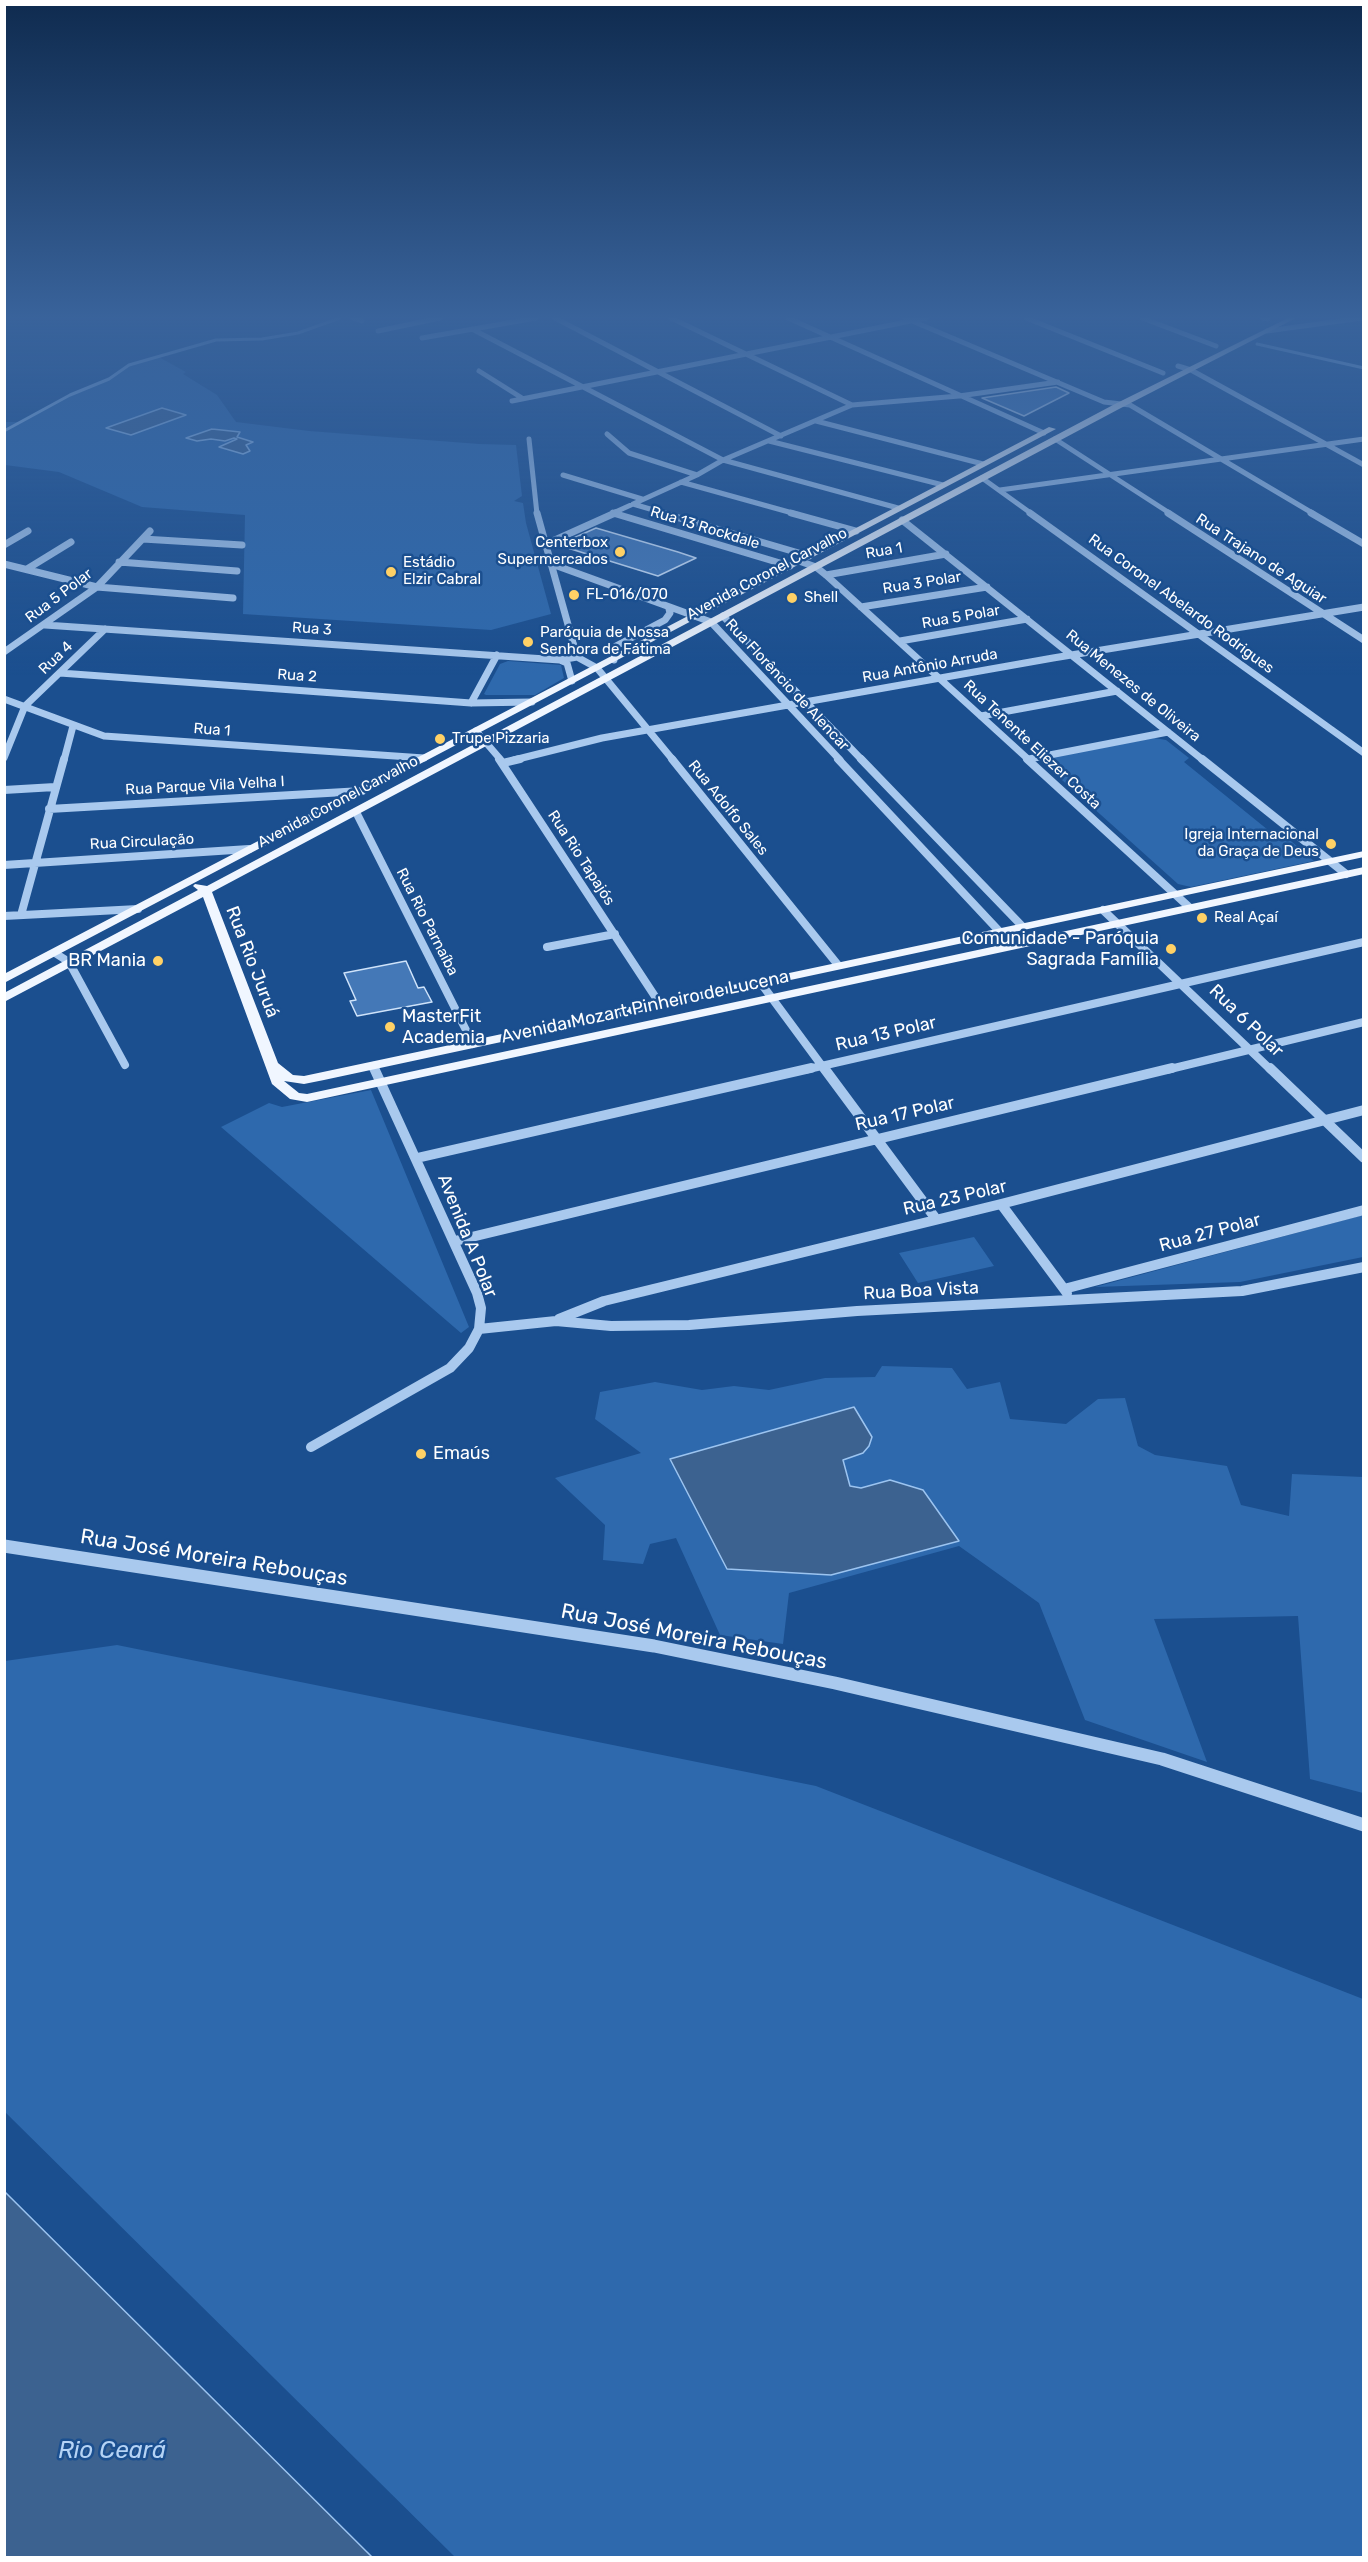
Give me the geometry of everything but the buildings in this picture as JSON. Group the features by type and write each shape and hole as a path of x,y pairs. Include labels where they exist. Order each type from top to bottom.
{"main road":[{"name":"Avenida Coronel Carvalho","path":"4,979 1035,438"},
{"name":"Avenida Coronel Carvalho","path":"4,998 1055,439"},
{"name":"Avenida Mozart Pinheiro de Lucena","path":"271,1064 290,1078 304,1080 1364,854"},
{"name":"Avenida Mozart Pinheiro de Lucena","path":"271,1064 279,1084 295,1096 307,1098 1364,870"},
{"name":"Rua Rio Juruá","path":"188,882 206,891 271,1064"}],"street":[{"path":"611,438 628,453 697,475"},
{"path":"679,438 723,460 898,508"},
{"path":"546,543 697,475 723,460 777,438"},
{"path":"880,438 983,464"},
{"path":"1185,438 1364,544"},
{"path":"1313,438 1364,465"},
{"path":"529,439 536,510 577,657"},
{"name":"Rua Trajano de Aguiar","path":"1055,439 1364,640"},
{"path":"1000,490 1364,439"},
{"path":"769,441 943,485"},
{"path":"563,475 642,499"},
{"name":"Rua Coronel Abelardo Rodrigues","path":"982,478 1364,753"},
{"path":"681,482 856,531"},
{"name":"Rua 13 Rockdale","path":"633,504 809,556"},
{"name":"Rua 13 Rockdale","path":"613,513 790,566"},
{"name":"Rua Menezes de Oliveira","path":"902,520 1346,874"},
{"path":"4,545 28,531"},
{"name":"Rua 5 Polar","path":"4,652 97,587 118,562 150,531"},
{"path":"4,535 17,537"},
{"path":"142,539 242,545"},
{"path":"27,569 71,542"},
{"name":"Rua 1","path":"826,575 946,554"},
{"name":"Rua Tenente Eliezer Costa","path":"799,561 816,567 826,575 1189,907"},
{"path":"118,562 237,571"},
{"name":"Rua Florêncio de Alencar","path":"549,562 669,609 711,622 999,931"},
{"path":"4,564 97,587 233,598"},
{"path":"4,571 13,566"},
{"name":"Rua 3 Polar","path":"861,607 987,587"},
{"name":"Rua Antônio Arruda","path":"503,763 602,738 1364,607"},
{"name":"Avenida Coronel Carvalho","path":"614,660 616,646 665,620 670,613 669,609"},
{"name":"Rua Florêncio de Alencar","path":"723,616 1022,926"},
{"name":"Rua 5 Polar","path":"900,641 1027,619"},
{"name":"Rua 3","path":"45,625 560,660 577,657"},
{"name":"Rua 4","path":"25,706 105,629"},
{"path":"571,638 565,656 560,660 567,663 572,681"},
{"path":"471,703 497,655"},
{"name":"Rua Adolfo Sales","path":"577,657 597,668 606,677 838,965"},
{"name":"Rua 2","path":"60,673 471,703 532,702"},
{"path":"981,716 1118,691"},
{"name":"Rua 1","path":"4,699 104,736 424,758"},
{"path":"4,758 25,706"},
{"path":"21,915 73,726"},
{"name":"Rua Rio Tapajós","path":"476,731 503,763 660,1004"},
{"path":"1029,759 1168,732"},
{"path":"4,790 55,787"},
{"name":"Rua Parque Vila Velha I","path":"49,809 362,791"},
{"name":"Rua Rio Parnaíba","path":"356,812 473,1044"},
{"name":"Rua Circulação","path":"4,865 249,849"},
{"path":"4,916 138,909"},
{"name":"Rua 6 Polar","path":"1103,910 1364,1158"},
{"path":"547,947 615,934"},
{"name":"Rua 13 Polar","path":"417,1158 1364,942"},
{"path":"55,953 69,962 125,1065"},
{"path":"760,982 936,1219"},
{"name":"Rua 17 Polar","path":"455,1241 1364,1022"},
{"name":"Avenida A Polar","path":"373,1066 477,1293 481,1308 479,1329"},
{"name":"Rua 23 Polar","path":"556,1321 604,1301 1001,1204 1364,1110"},
{"path":"1001,1204 1068,1294"},
{"name":"Rua 27 Polar","path":"1068,1294 1364,1209"},
{"name":"Rua Boa Vista","path":"479,1329 556,1321 611,1326 689,1325 1068,1294 1242,1291 1364,1267"},
{"path":"311,1447 450,1368 469,1348 479,1329"},
{"name":"Rua José Moreira Rebouças","path":"4,1546 654,1646 801,1676 1162,1759 1364,1825"}],"shaded area":[{"path":"5,438 395,438 516,445 522,496 514,501 523,503 526,523 551,614 491,630 243,614 245,515 142,507 59,472 5,465"},
{"path":"508,661 561,665 564,678 535,695 484,694 500,664"},
{"path":"1154,738 1166,740 1189,758 1184,762 1273,834 1284,835 1314,861 1191,887 1178,884 1043,763 1047,758"},
{"path":"371,1090 469,1327 461,1333 221,1127 269,1103 282,1107"},
{"path":"1363,1215 1363,1257 1240,1282 1095,1287"},
{"path":"974,1237 994,1266 918,1283 899,1253"},
{"path":"882,1366 952,1368 967,1389 1000,1382 1010,1419 1066,1424 1098,1399 1125,1398 1138,1446 1155,1455 1227,1466 1241,1505 1289,1516 1292,1474 1363,1477 1363,1793 1310,1779 1298,1616 1154,1619 1207,1762 1085,1720 1039,1603 959,1546 789,1593 783,1644 720,1635 676,1538 650,1544 643,1564 603,1560 605,1525 555,1478 641,1453 595,1419 600,1392 655,1382 702,1390 734,1386 769,1390 825,1378 875,1377"},
{"path":"117,1645 816,1786 1363,1999 1363,2557 455,2557 5,2112 5,1661"}],"water":[{"path":"186,438 239,438 253,442 246,445 250,451 243,454 219,447 237,439 234,438 225,441 211,439 197,441"},
{"path":"854,1407 872,1437 863,1453 843,1460 850,1486 861,1488 890,1480 923,1490 959,1541 831,1575 727,1569 670,1459"},
{"name":"Rio Ceará","path":"5,2192 372,2557 5,2557"}],"place":[{"name":"Centerbox Supermercados","path":"620,552"},
{"name":"Estádio Elzir Cabral","path":"391,572"},
{"name":"FL-016/070","path":"574,595"},
{"name":"Shell","path":"792,598"},
{"name":"Paróquia de Nossa Senhora de Fátima","path":"528,642"},
{"name":"Trupe Pizzaria","path":"440,739"},
{"name":"Igreja Internacional da Graça de Deus","path":"1331,844"},
{"name":"Real Açaí","path":"1202,918"},
{"name":"Comunidade - Paróquia Sagrada Família","path":"1171,949"},
{"name":"BR Mania","path":"158,961"},
{"name":"MasterFit Academia","path":"390,1027"},
{"name":"Emaús","path":"421,1454"}]}
